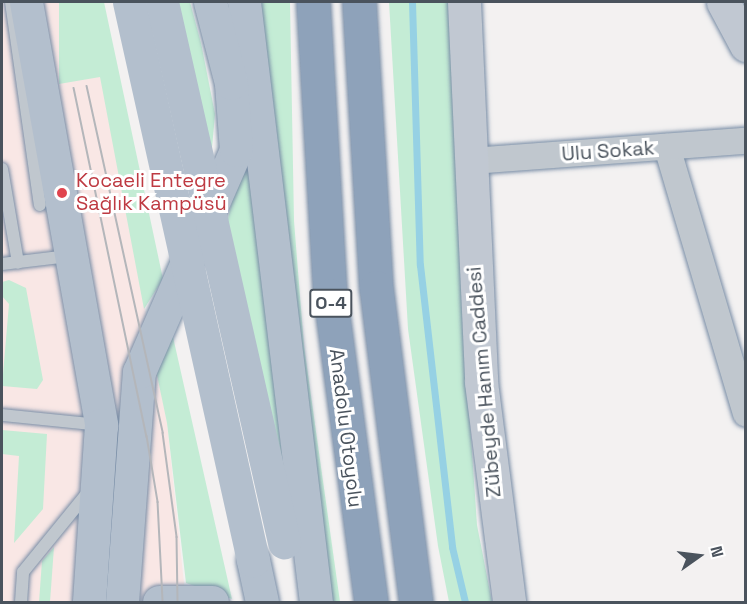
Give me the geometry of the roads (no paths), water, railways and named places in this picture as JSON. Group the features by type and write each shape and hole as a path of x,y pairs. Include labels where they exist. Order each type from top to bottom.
{"highway":[{"name":"Anadolu Otoyolu","path":"313,2 330,295 370,603"},
{"name":"O-4","path":"359,2 376,288 416,603"}],"main road":[{"path":"26,2 102,425 97,481 111,598"},
{"path":"45,115 48,2"},
{"path":"129,2 261,603"},
{"path":"162,2 296,603"},
{"path":"111,598 139,372 236,150 231,83 210,2"},
{"path":"244,2 316,603"},
{"path":"159,603 212,603"}],"street":[{"name":"Zübeyde Hanım Caddesi","path":"464,2 481,382 509,603"},
{"path":"723,2 746,45"},
{"name":"Ulu Sokak","path":"471,161 746,141"},
{"path":"667,147 746,414"}],"lane":[{"path":"11,2 40,205"},
{"path":"2,170 18,263"},
{"path":"2,264 70,256"},
{"path":"2,415 102,425"},
{"path":"21,603 23,572 97,481"}],"waterway":[{"path":"412,2 420,265 452,547 465,602"}],"tram line":[{"path":"87,86 163,433 177,537 178,602"},
{"path":"74,88 147,436 158,502 163,602"}],"place":[{"name":"Kocaeli Entegre Sağlık Kampüsü","path":"62,193"}]}
